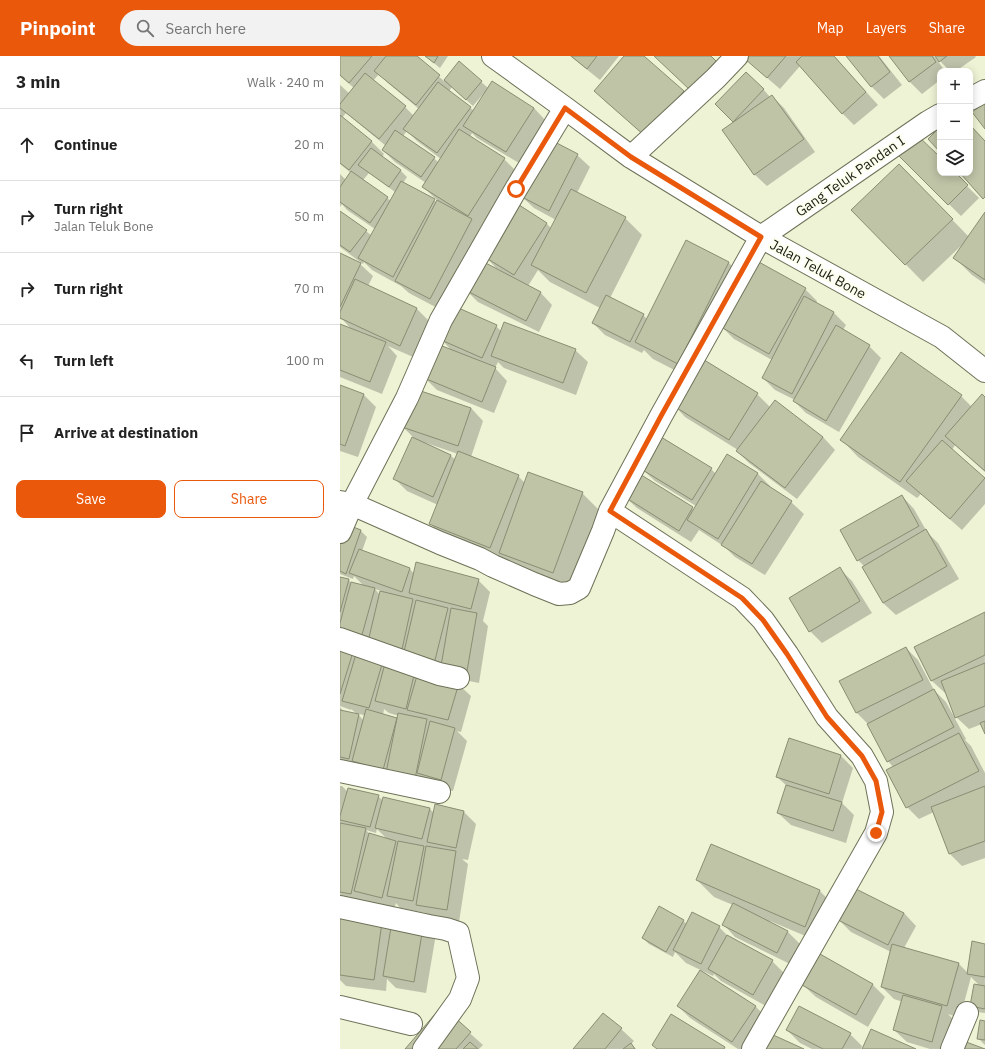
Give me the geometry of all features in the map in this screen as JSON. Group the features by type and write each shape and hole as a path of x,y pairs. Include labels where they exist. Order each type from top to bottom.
{"street":[{"name":"Jalan Teluk Bone","path":"494,56 631,157 761,237 942,337 985,371"},
{"path":"631,157 716,78 737,56"},
{"path":"973,97 985,91"},
{"path":"340,532 346,503 407,398 440,320 565,108"},
{"name":"Gang Teluk Pandan I","path":"761,237 937,117"},
{"path":"346,503 559,594 570,593 579,588 604,531 610,511 761,237"},
{"path":"610,511 742,598 763,620 787,654 827,717 862,756 876,781 882,812 876,833 753,1049"},
{"path":"340,639 439,674 458,678"},
{"path":"340,771 439,792"},
{"path":"340,907 446,929 458,933 468,978 460,998 424,1049"},
{"path":"340,1007 411,1024"},
{"path":"952,1049 967,1014"}],"building":[{"path":"340,56 372,56 349,83 340,75"},
{"path":"386,56 417,56 440,75 416,105 374,71"},
{"path":"425,56 438,56 434,63"},
{"path":"571,56 597,56 587,69"},
{"path":"624,56 644,56 684,91 645,136 594,91"},
{"path":"654,56 711,56 716,61 690,90"},
{"path":"748,56 786,56 767,78 745,59"},
{"path":"802,56 834,56 866,92 842,114 796,62"},
{"path":"846,56 878,56 890,72 871,87"},
{"path":"889,56 932,56 936,62 909,82"},
{"path":"935,56 947,56 939,62"},
{"path":"459,61 482,81 466,100 444,80"},
{"path":"746,72 764,89 733,122 715,104"},
{"path":"365,73 406,106 379,139 340,108 340,104"},
{"path":"492,81 534,108 506,152 463,126"},
{"path":"438,82 471,107 437,153 403,129"},
{"path":"772,95 804,139 754,175 722,130"},
{"path":"985,103 985,129 973,113 973,111"},
{"path":"340,115 372,141 349,170 340,163"},
{"path":"973,128 985,141 985,197 983,199 963,176 973,176"},
{"path":"459,129 505,158 468,216 422,187"},
{"path":"395,130 435,157 421,177 382,150"},
{"path":"937,130 937,149 928,139"},
{"path":"917,135 937,154 937,176 959,176 968,185 948,205 898,155"},
{"path":"549,139 578,154 549,211 520,196"},
{"path":"371,148 401,170 389,187 358,165"},
{"path":"899,164 953,219 905,265 851,210"},
{"path":"351,171 388,197 370,223 340,202 340,187"},
{"path":"401,181 435,199 393,277 358,258"},
{"path":"571,189 626,217 586,293 531,265"},
{"path":"437,200 472,219 430,299 395,281"},
{"path":"516,203 547,223 514,275 483,256"},
{"path":"340,211 367,230 350,252 340,245"},
{"path":"985,212 985,280 953,258"},
{"path":"686,240 729,262 678,364 635,342"},
{"path":"340,253 361,263 340,307"},
{"path":"480,260 541,292 526,321 465,290"},
{"path":"757,261 806,288 769,354 721,327"},
{"path":"355,279 417,308 400,346 340,318 340,312"},
{"path":"606,295 644,314 630,342 592,323"},
{"path":"804,296 834,312 792,394 762,378"},
{"path":"454,306 497,325 482,358 439,339"},
{"path":"504,322 576,349 563,383 491,356"},
{"path":"340,324 386,342 370,382 340,370"},
{"path":"836,325 870,345 826,421 793,401"},
{"path":"437,344 496,367 482,402 424,378"},
{"path":"901,352 962,395 900,482 840,440"},
{"path":"701,358 758,393 729,440 672,405"},
{"path":"340,385 364,394 345,446 340,444"},
{"path":"415,389 471,408 458,446 402,427"},
{"path":"982,394 985,397 985,471 945,436"},
{"path":"775,400 823,437 785,488 736,451"},
{"path":"412,437 451,455 433,497 393,479"},
{"path":"661,437 712,468 692,500 641,469"},
{"path":"942,440 985,478 950,519 906,481"},
{"path":"458,451 519,475 490,548 429,524"},
{"path":"727,454 758,473 718,539 687,520"},
{"path":"528,472 583,492 553,573 499,553"},
{"path":"638,473 693,507 679,531 623,496"},
{"path":"761,481 792,501 752,564 721,545"},
{"path":"902,495 919,526 857,561 840,530"},
{"path":"348,525 361,530 346,574 340,571 340,543"},
{"path":"926,529 947,566 883,603 862,567"},
{"path":"359,549 410,568 402,592 349,573"},
{"path":"416,562 479,579 471,609 409,593"},
{"path":"840,567 860,601 809,632 789,598"},
{"path":"340,577 349,579 340,612"},
{"path":"351,582 375,588 360,642 340,637 340,623"},
{"path":"380,591 413,599 401,654 367,646"},
{"path":"416,600 448,608 434,664 403,656"},
{"path":"451,608 477,613 467,671 441,666"},
{"path":"985,612 985,655 931,681 914,647"},
{"path":"340,644 354,649 340,694"},
{"path":"906,647 923,680 856,713 839,681"},
{"path":"356,654 383,661 369,708 342,701"},
{"path":"985,663 985,706 955,718 941,681"},
{"path":"384,667 414,675 406,709 375,701"},
{"path":"418,672 459,683 448,720 407,710"},
{"path":"934,689 954,727 887,762 867,724"},
{"path":"366,709 397,718 383,770 352,761"},
{"path":"340,710 359,714 349,759 340,757"},
{"path":"398,713 427,719 415,779 386,773"},
{"path":"430,721 455,728 441,780 417,773"},
{"path":"985,721 985,734 980,723"},
{"path":"959,733 979,771 906,808 886,770"},
{"path":"789,738 841,755 829,794 776,777"},
{"path":"786,785 842,802 833,831 777,813"},
{"path":"985,786 985,841 949,854 931,807"},
{"path":"348,788 379,795 370,827 340,820"},
{"path":"383,797 430,808 422,839 375,828"},
{"path":"435,804 464,811 456,848 427,842"},
{"path":"340,823 366,828 351,894 340,892"},
{"path":"369,833 396,841 382,898 354,891"},
{"path":"398,841 424,846 413,901 387,896"},
{"path":"711,844 820,890 805,927 696,880"},
{"path":"426,846 456,851 447,910 416,905"},
{"path":"854,888 904,913 888,945 838,920"},
{"path":"733,903 788,931 777,953 722,925"},
{"path":"659,906 684,920 666,952 642,938"},
{"path":"342,909 383,915 374,980 340,975 340,921"},
{"path":"394,909 425,915 414,982 383,976"},
{"path":"692,912 720,926 701,964 673,950"},
{"path":"727,935 773,960 753,995 708,969"},
{"path":"972,941 985,944 985,977 967,974"},
{"path":"892,944 959,963 947,1006 881,987"},
{"path":"820,954 873,984 856,1015 802,985"},
{"path":"700,970 756,1006 732,1042 677,1006"},
{"path":"974,984 985,986 985,1009 970,1006"},
{"path":"903,995 942,1006 932,1042 893,1030"},
{"path":"442,1006 471,1032 456,1049 405,1049"},
{"path":"799,1006 851,1033 842,1049 823,1049 786,1030"},
{"path":"603,1013 622,1028 605,1049 573,1049"},
{"path":"671,1014 725,1047 724,1049 657,1049 652,1045"},
{"path":"980,1020 985,1021 985,1040 977,1039"},
{"path":"871,1029 916,1049 862,1049"},
{"path":"771,1034 804,1049 764,1049"},
{"path":"961,1040 985,1049 958,1049"},
{"path":"470,1042 478,1049 463,1049"},
{"path":"631,1043 635,1049 623,1049"}],"route":[{"path":"516,189 565,108 631,157 761,237 610,511 742,598 763,620 787,654 827,717 862,756 876,781 882,812 876,833"}]}
